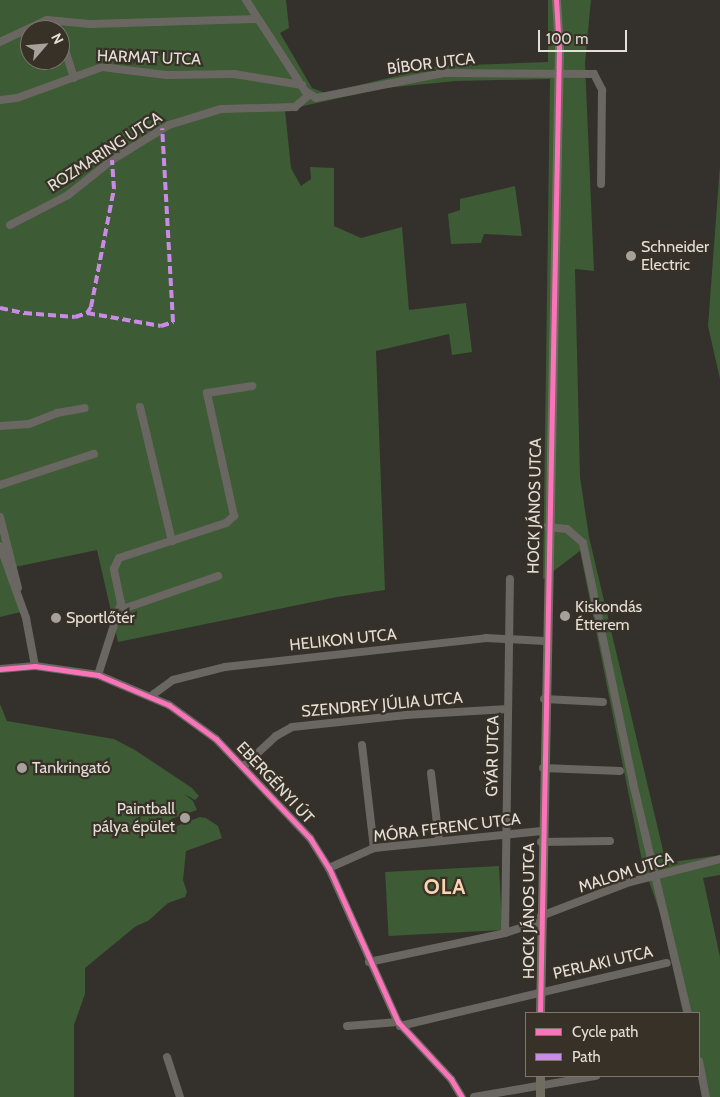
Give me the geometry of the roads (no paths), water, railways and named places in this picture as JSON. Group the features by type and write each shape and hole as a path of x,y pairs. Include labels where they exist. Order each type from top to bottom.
{"main road":[{"name":"HOCK JÁNOS UTCA","path":"540,1012 547,527 558,72 556,0"},
{"path":"540,1081 540,1097"}],"street":[{"path":"246,0 309,95"},
{"path":"70,22 90,24 258,19"},
{"path":"0,42 20,33"},
{"path":"70,65 74,78"},
{"name":"HARMAT UTCA","path":"0,100 17,98 74,78 88,70 102,67 167,74 234,74 302,85"},
{"name":"BÍBOR UTCA","path":"309,95 325,98 444,73 587,72 594,74 601,84 601,184"},
{"name":"ROZMARING UTCA","path":"10,225 68,195 112,160 169,125 222,109 294,107 309,95"},
{"path":"98,674 120,610 116,561 123,556 226,523 234,516 207,393 252,386"},
{"path":"140,407 172,541"},
{"path":"0,426 29,424 57,413 85,408"},
{"path":"0,484 94,454"},
{"path":"0,517 17,594"},
{"path":"547,527 572,532 583,543 632,783 688,1012"},
{"path":"0,546 26,618 35,666"},
{"path":"120,610 218,576"},
{"name":"GYÁR UTCA","path":"505,933 510,579"},
{"name":"HELIKON UTCA","path":"152,696 173,680 225,667 486,638 545,641"},
{"name":"EBERGÉNYI ÚT","path":"0,669 35,666 98,674 152,696 202,727 244,766 298,824 329,868 369,962 399,1024 451,1079 462,1097"},
{"path":"544,699 603,702"},
{"name":"SZENDREY JÚLIA UTCA","path":"244,766 276,736 292,727 406,714 508,709"},
{"path":"362,745 374,848"},
{"path":"543,768 620,771"},
{"path":"431,773 439,840"},
{"name":"MÓRA FERENC UTCA","path":"329,868 374,848 505,833 542,831"},
{"path":"541,842 610,841"},
{"name":"MALOM UTCA","path":"369,962 505,933 655,875 720,859"},
{"name":"PERLAKI UTCA","path":"347,1026 399,1024 667,963"},
{"path":"167,1057 180,1097"},
{"path":"700,1066 706,1097"},
{"path":"474,1097 540,1081 585,1077"}],"place":[{"name":"Schneider Electric","path":"631,256"},
{"name":"Kiskondás Étterem","path":"565,616"},
{"name":"Sportlőtér","path":"56,618"},
{"name":"Tankringató","path":"22,768"},
{"name":"Paintball pálya épület","path":"185,818"}],"district":[{"name":"OLA","path":"445,887"}]}
